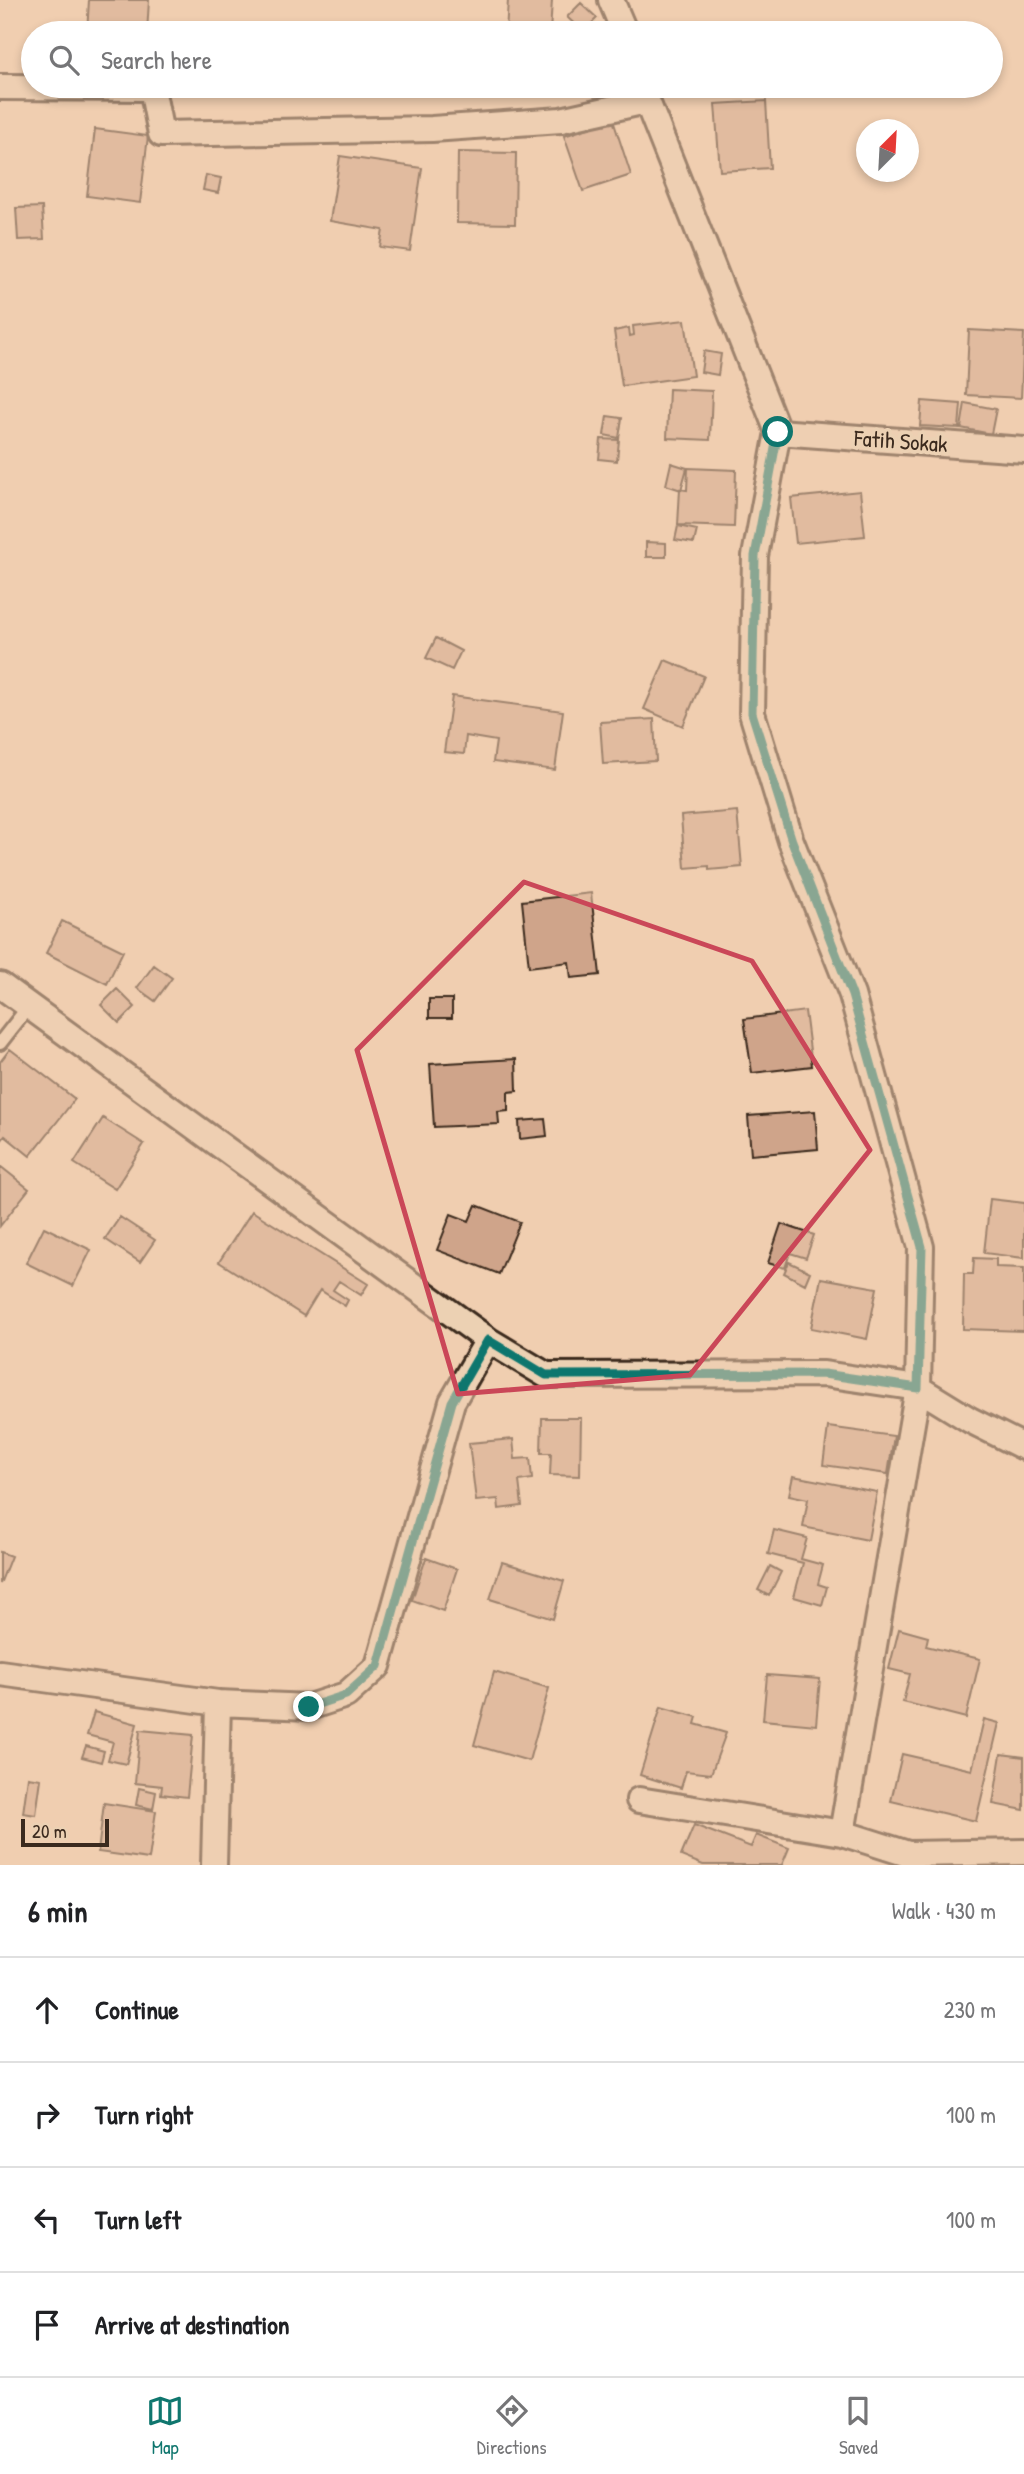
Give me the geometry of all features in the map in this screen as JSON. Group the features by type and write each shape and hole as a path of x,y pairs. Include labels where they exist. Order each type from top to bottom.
{"street":[{"path":"611,0 620,21"},
{"path":"0,88 21,88"},
{"path":"154,98 161,134 432,129 561,120 630,98"},
{"path":"645,98 778,432 755,556 752,713 792,841 852,995 922,1247 918,1388 842,1833"},
{"name":"Fatih Sokak","path":"778,432 1024,450"},
{"path":"0,985 488,1340 546,1375 824,1374 918,1388 970,1420 1024,1447"},
{"path":"0,1673 218,1703 309,1707 346,1695 378,1666 452,1402 488,1340"},
{"path":"214,1865 218,1703"},
{"path":"639,1800 842,1833 908,1854 1024,1852"}],"lane":[{"path":"0,1043 29,1006"}],"highlighted area":[{"path":"524,882 752,961 870,1150 690,1375 458,1394 357,1050"}],"building":[{"path":"89,0 149,0 148,21 88,21"},
{"path":"508,0 552,0 551,21 507,21"},
{"path":"581,3 597,18 594,21 571,21 567,17"},
{"path":"766,101 770,168 720,171 715,104"},
{"path":"613,120 631,175 583,191 564,136"},
{"path":"95,129 148,136 140,203 87,196"},
{"path":"458,152 516,153 515,224 457,223"},
{"path":"340,156 422,168 410,251 380,247 383,230 330,221"},
{"path":"206,175 221,178 218,193 203,190"},
{"path":"42,207 44,239 18,240 16,208"},
{"path":"685,320 693,376 622,386 614,331 629,328 630,336 634,335 633,326"},
{"path":"969,330 1024,333 1021,398 966,395"},
{"path":"704,351 721,354 718,375 701,372"},
{"path":"669,389 712,391 710,440 667,438"},
{"path":"922,401 961,404 959,428 920,426"},
{"path":"965,403 996,409 991,434 961,428"},
{"path":"607,416 622,418 619,438 604,435"},
{"path":"601,439 619,440 617,461 599,459"},
{"path":"671,463 687,468 681,490 666,485"},
{"path":"688,468 736,470 734,527 678,525 680,489 687,490"},
{"path":"860,491 865,536 796,543 791,498"},
{"path":"678,526 697,530 694,543 675,540"},
{"path":"646,542 666,543 666,557 646,557"},
{"path":"436,638 461,651 452,670 426,658"},
{"path":"665,660 704,676 683,726 644,709"},
{"path":"452,696 563,711 555,770 493,762 496,741 466,736 464,754 444,752"},
{"path":"654,719 656,761 603,764 600,722"},
{"path":"737,811 742,867 709,870 709,866 685,868 681,816"},
{"path":"591,893 600,975 571,978 569,962 529,967 522,901"},
{"path":"62,921 123,951 107,984 46,953"},
{"path":"154,965 172,978 155,1001 137,988"},
{"path":"117,989 135,1007 119,1023 101,1005"},
{"path":"429,999 452,999 452,1018 429,1018"},
{"path":"805,1011 812,1066 752,1073 744,1019"},
{"path":"10,1049 75,1099 30,1156 5,1136 0,1142 0,1062"},
{"path":"516,1059 517,1091 508,1092 508,1111 498,1112 499,1124 434,1127 430,1064"},
{"path":"815,1111 818,1149 751,1155 748,1116"},
{"path":"103,1118 144,1144 115,1189 74,1163"},
{"path":"545,1119 547,1136 520,1139 519,1121"},
{"path":"0,1166 29,1189 0,1226"},
{"path":"990,1199 1024,1203 1024,1258 984,1253"},
{"path":"476,1205 520,1222 499,1274 437,1250 451,1214 469,1221"},
{"path":"252,1211 368,1284 361,1295 339,1281 333,1290 348,1300 345,1306 320,1290 304,1316 219,1262"},
{"path":"120,1217 155,1240 140,1262 105,1239"},
{"path":"781,1224 814,1235 806,1258 790,1253 785,1268 768,1263"},
{"path":"44,1227 91,1250 73,1286 26,1263"},
{"path":"974,1258 996,1259 996,1267 1024,1268 1024,1331 963,1329 964,1274 973,1274"},
{"path":"789,1262 810,1272 805,1284 784,1273"},
{"path":"821,1278 877,1288 867,1339 811,1328"},
{"path":"542,1418 581,1418 580,1476 550,1475 551,1453 541,1453"},
{"path":"828,1427 894,1436 888,1474 823,1465"},
{"path":"513,1439 515,1459 530,1458 532,1479 519,1481 522,1506 499,1509 498,1499 476,1501 469,1443"},
{"path":"793,1476 877,1492 868,1540 803,1527 808,1499 789,1495"},
{"path":"774,1530 807,1538 801,1559 823,1565 818,1584 827,1587 822,1605 794,1597 803,1563 768,1554"},
{"path":"0,1552 11,1556 0,1584"},
{"path":"426,1558 457,1569 443,1611 412,1600"},
{"path":"502,1562 564,1581 553,1619 490,1599"},
{"path":"770,1566 781,1572 769,1596 758,1590"},
{"path":"899,1629 928,1637 926,1646 980,1659 966,1718 903,1702 910,1674 889,1669"},
{"path":"494,1672 549,1688 529,1761 474,1745"},
{"path":"767,1675 820,1679 816,1725 763,1720"},
{"path":"661,1707 697,1717 695,1724 726,1733 711,1774 686,1771 681,1788 640,1775"},
{"path":"94,1712 137,1724 126,1764 108,1760 113,1742 87,1735"},
{"path":"984,1719 999,1723 976,1821 891,1801 902,1754 972,1770"},
{"path":"140,1730 193,1735 187,1797 161,1794 162,1786 135,1783"},
{"path":"86,1746 104,1751 101,1762 82,1757"},
{"path":"1001,1754 1024,1757 1024,1810 993,1804"},
{"path":"28,1777 41,1779 36,1815 23,1813"},
{"path":"139,1788 156,1792 153,1809 136,1805"},
{"path":"104,1803 156,1811 149,1859 98,1852"},
{"path":"694,1825 751,1847 756,1835 789,1848 782,1865 703,1865 681,1856"}],"route":[{"path":"309,1707 346,1695 378,1666 452,1402 488,1340 546,1375 824,1374 918,1388 922,1247 852,995 792,841 752,713 755,556 778,432"}]}
